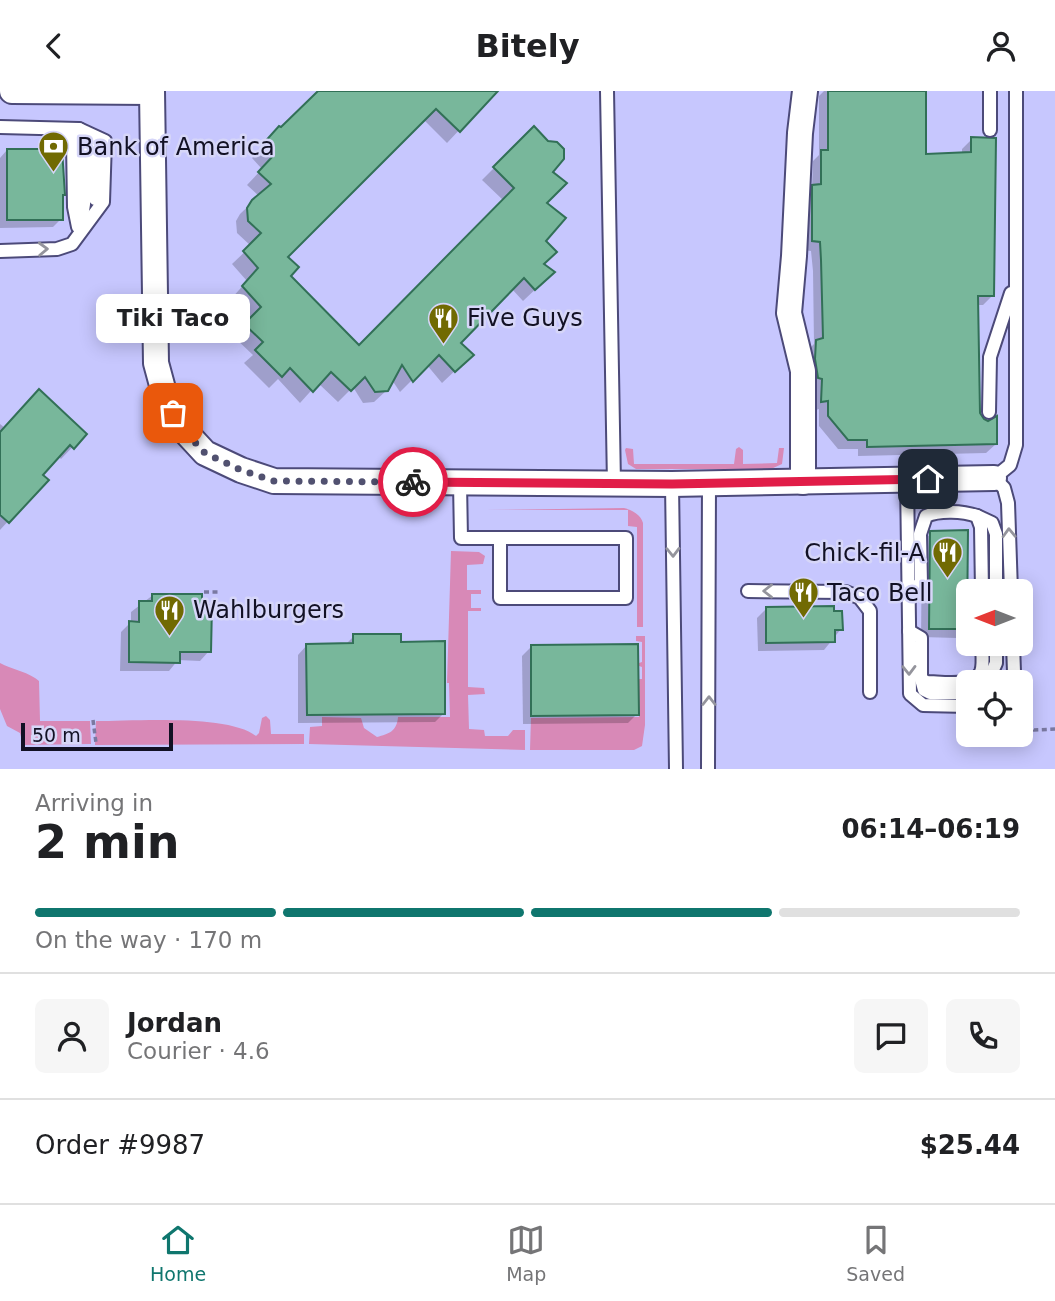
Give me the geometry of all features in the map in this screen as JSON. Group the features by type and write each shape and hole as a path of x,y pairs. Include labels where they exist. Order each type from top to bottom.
{"street":[{"path":"12,91 152,91 156,363 166,400 180,426 205,453 241,470 274,481 460,483 672,484 994,478"},
{"path":"803,482 803,372 789,313 800,133 806,91"}],"lane":[{"path":"607,91 614,484"},
{"path":"990,91 990,130"},
{"path":"1011,579 1008,503 1004,488 994,478 1010,465 1016,446 1016,91"},
{"path":"0,127 79,129 95,142 95,202 72,244 65,248 0,251"},
{"path":"59,128 73,141 74,207 79,234"},
{"path":"989,412 990,357 1016,281"},
{"path":"907,479 910,694 923,705 956,706"},
{"path":"460,483 461,538 500,538 626,538 626,598 500,598 500,538"},
{"path":"708,769 709,483"},
{"path":"672,484 676,769"},
{"path":"908,589 920,584 920,534 926,516 931,514 966,513 992,523 996,534 996,579"},
{"path":"977,516 981,527 982,579"},
{"path":"748,591 846,592 860,598 870,611 870,692"},
{"path":"909,631 921,638 921,679 924,690 930,693 956,693"},
{"path":"921,679 927,682 972,680 982,670 982,656"}],"path":[{"path":"204,592 220,592"},
{"path":"93,720 96,743"},
{"path":"1033,729 1055,729"}],"shaded area":[{"path":"739,447 743,450 743,464 777,463 779,448 784,448 782,464 771,469 636,469 628,464 625,450 633,449 634,464 734,464 736,449"},
{"path":"624,508 636,513 643,523 643,627 637,627 637,527 628,526 628,510 485,510"},
{"path":"451,551 479,552 485,556 483,564 467,565 467,590 481,590 481,594 471,594 471,608 481,608 481,611 468,611 468,687 484,688 485,694 468,695 469,729 484,730 485,736 508,736 513,730 525,730 525,750 309,744 310,727 322,726 322,717 361,718 364,728 377,737 392,731 398,717 450,717 447,683"},
{"path":"636,636 645,636 645,725 642,746 634,750 530,750 531,718 639,717 639,679 642,679 642,667 639,663 642,662 642,642 636,641"},
{"path":"0,663 39,681 40,721 90,721 91,744 23,745 20,733 7,726 0,709"},
{"path":"266,716 270,720 271,734 304,734 304,744 95,745 96,721 204,722 225,724 256,736 262,718"}],"building":[{"path":"318,91 498,91 460,132 436,109 288,257 299,267 291,276 359,345 514,188 493,167 534,126 548,141 557,142 564,149 564,159 553,172 567,183 547,203 566,218 546,241 557,252 544,264 555,272 535,290 524,278 461,343 474,355 455,372 439,355 413,382 402,365 388,391 375,392 365,377 351,391 331,372 313,392 290,368 282,377 255,350 263,342 244,324 261,307 242,286 258,268 243,251 261,233 248,221 247,208 252,200 271,184 258,172 273,156 262,145"},
{"path":"828,91 926,91 926,154 971,152 971,137 996,138 994,296 978,296 980,413 988,421 997,416 997,444 867,447 867,440 848,440 828,416 828,401 821,402 822,379 818,378 815,359 816,340 823,338 821,260 820,242 812,241 812,185 821,184 821,150 828,150"},
{"name":"Bank of America","path":"7,149 62,149 65,195 63,220 7,220"},
{"path":"39,389 87,434 74,449 70,445 43,475 49,480 9,523 0,515 0,432"},
{"name":"Chick-fil-A","path":"968,530 968,579 956,579 956,629 929,629 930,531"},
{"name":"Wahlburgers","path":"152,594 202,594 202,605 212,605 211,652 180,652 180,663 129,662 129,621 139,622 139,601 152,601"},
{"name":"Taco Bell","path":"834,606 834,611 842,611 843,630 835,630 835,642 766,643 766,607"},
{"path":"353,634 401,634 401,642 445,641 445,714 307,715 306,644 353,643"},
{"path":"638,644 639,715 531,716 531,645"}],"way so far":[{"path":"173,413 180,426 205,453 241,470 274,481 413,482"}],"place":[{"name":"Bank of America","path":"54,174"},
{"name":"Five Guys","path":"444,345"},
{"name":"Tiki Taco","path":"173,413"},
{"name":"Chick-fil-A","path":"948,580"},
{"name":"Taco Bell","path":"804,620"},
{"name":"Wahlburgers","path":"170,637"}],"route":[{"path":"413,482 672,484 928,479"}]}
